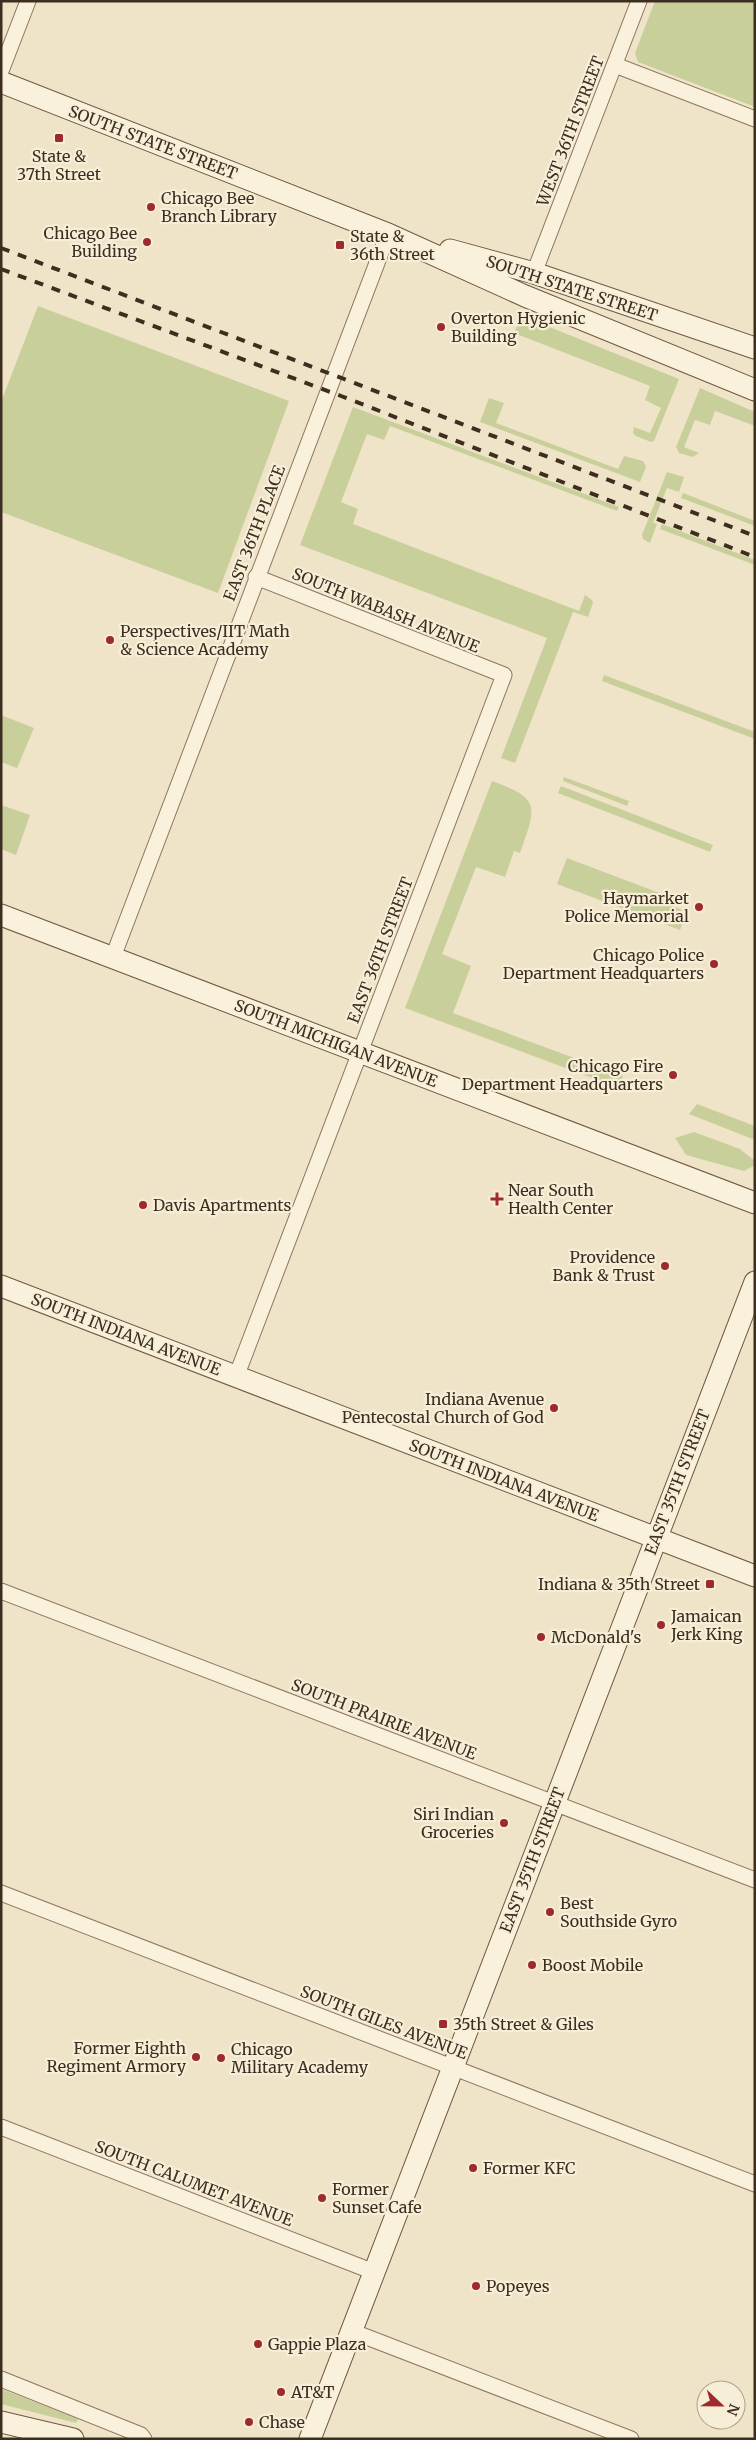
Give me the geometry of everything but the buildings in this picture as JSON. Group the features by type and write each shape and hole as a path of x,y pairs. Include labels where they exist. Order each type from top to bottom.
{"main road":[{"name":"SOUTH STATE STREET","path":"1,82 388,234 525,296 755,390"},
{"name":"SOUTH STATE STREET","path":"388,234 534,273 755,348"},
{"name":"SOUTH MICHIGAN AVENUE","path":"1,915 755,1203"},
{"name":"EAST 35TH STREET","path":"310,2439 755,1282"},
{"name":"SOUTH INDIANA AVENUE","path":"1,1286 755,1576"},
{"path":"1,2422 74,2439"}],"street":[{"path":"1,71 28,1"},
{"name":"WEST 36TH STREET","path":"534,273 615,65 635,3"},
{"path":"615,65 755,119"},
{"name":"EAST 36TH PLACE","path":"113,957 388,234"},
{"name":"SOUTH WABASH AVENUE","path":"256,577 504,675"},
{"name":"EAST 36TH STREET","path":"236,1377 504,675"},
{"name":"SOUTH PRAIRIE AVENUE","path":"1,1591 755,1880"},
{"name":"SOUTH GILES AVENUE","path":"1,1893 755,2184"},
{"name":"SOUTH CALUMET AVENUE","path":"1,2127 374,2272"},
{"path":"351,2331 631,2439"},
{"path":"1,2379 114,2423 141,2435 144,2439"}],"green space":[{"path":"655,1 755,1 755,107 638,62 635,53"},
{"path":"38,306 289,401 218,593 1,512 1,402"},
{"path":"522,316 679,379 654,441 651,442 633,433 634,427 650,433 661,408 645,400 650,386 514,333"},
{"path":"700,388 755,412 755,426 715,411 710,425 695,420 684,447 699,453 693,457 679,453 676,447"},
{"path":"489,398 504,403 496,423 618,469 624,456 643,461 646,467 640,482 480,422"},
{"path":"353,407 619,507 617,511 390,426 384,440 367,434 341,502 358,509 353,524 579,611 585,595 592,600 593,603 588,617 573,612 515,763 501,758 547,638 300,545"},
{"path":"667,472 684,477 679,492 667,488 653,523 657,524 650,543 643,539 642,535"},
{"path":"683,493 755,521 755,526 681,498"},
{"path":"662,524 755,560 755,565 660,529"},
{"path":"604,675 755,732 755,739 602,681"},
{"path":"1,715 34,728 17,768 1,762"},
{"path":"564,777 629,801 627,806 563,781"},
{"path":"492,781 520,793 531,806 531,815 520,853 514,851 505,877 476,867 442,954 471,966 453,1013 623,1076 619,1088 405,1008"},
{"path":"561,786 713,845 710,852 558,793"},
{"path":"1,805 30,815 16,855 1,849"},
{"path":"567,858 670,897 667,904 687,912 680,930 557,884"},
{"path":"697,1104 755,1126 755,1140 689,1114"},
{"path":"694,1132 740,1149 755,1161 755,1165 744,1171 686,1155 675,1138"},
{"path":"1,2389 78,2420 76,2423 1,2404"}],"railway":[{"path":"1,248 755,536"},
{"path":"1,269 341,396 755,557"}],"place":[{"name":"State & 37th Street","path":"59,138"},
{"name":"Chicago Bee Branch Library","path":"151,207"},
{"name":"Chicago Bee Building","path":"147,242"},
{"name":"State & 36th Street","path":"340,245"},
{"name":"Overton Hygienic Building","path":"441,327"},
{"name":"Perspectives/IIT Math & Science Academy","path":"110,640"},
{"name":"Haymarket Police Memorial","path":"699,907"},
{"name":"Chicago Police Department Headquarters","path":"714,964"},
{"name":"Chicago Fire Department Headquarters","path":"673,1075"},
{"name":"Near South Health Center","path":"497,1199"},
{"name":"Davis Apartments","path":"143,1205"},
{"name":"Providence Bank & Trust","path":"665,1266"},
{"name":"Indiana Avenue Pentecostal Church of God","path":"554,1408"},
{"name":"Indiana & 35th Street","path":"710,1584"},
{"name":"Jamaican Jerk King","path":"661,1625"},
{"name":"McDonald's","path":"541,1637"},
{"name":"Siri Indian Groceries","path":"504,1823"},
{"name":"Best Southside Gyro","path":"550,1912"},
{"name":"Boost Mobile","path":"532,1965"},
{"name":"35th Street & Giles","path":"443,2024"},
{"name":"Former Eighth Regiment Armory","path":"196,2057"},
{"name":"Chicago Military Academy","path":"221,2058"},
{"name":"Former KFC","path":"473,2168"},
{"name":"Former Sunset Cafe","path":"322,2198"},
{"name":"Popeyes","path":"476,2286"},
{"name":"Gappie Plaza","path":"258,2344"},
{"name":"AT&T","path":"281,2392"},
{"name":"Chase","path":"249,2422"}]}
